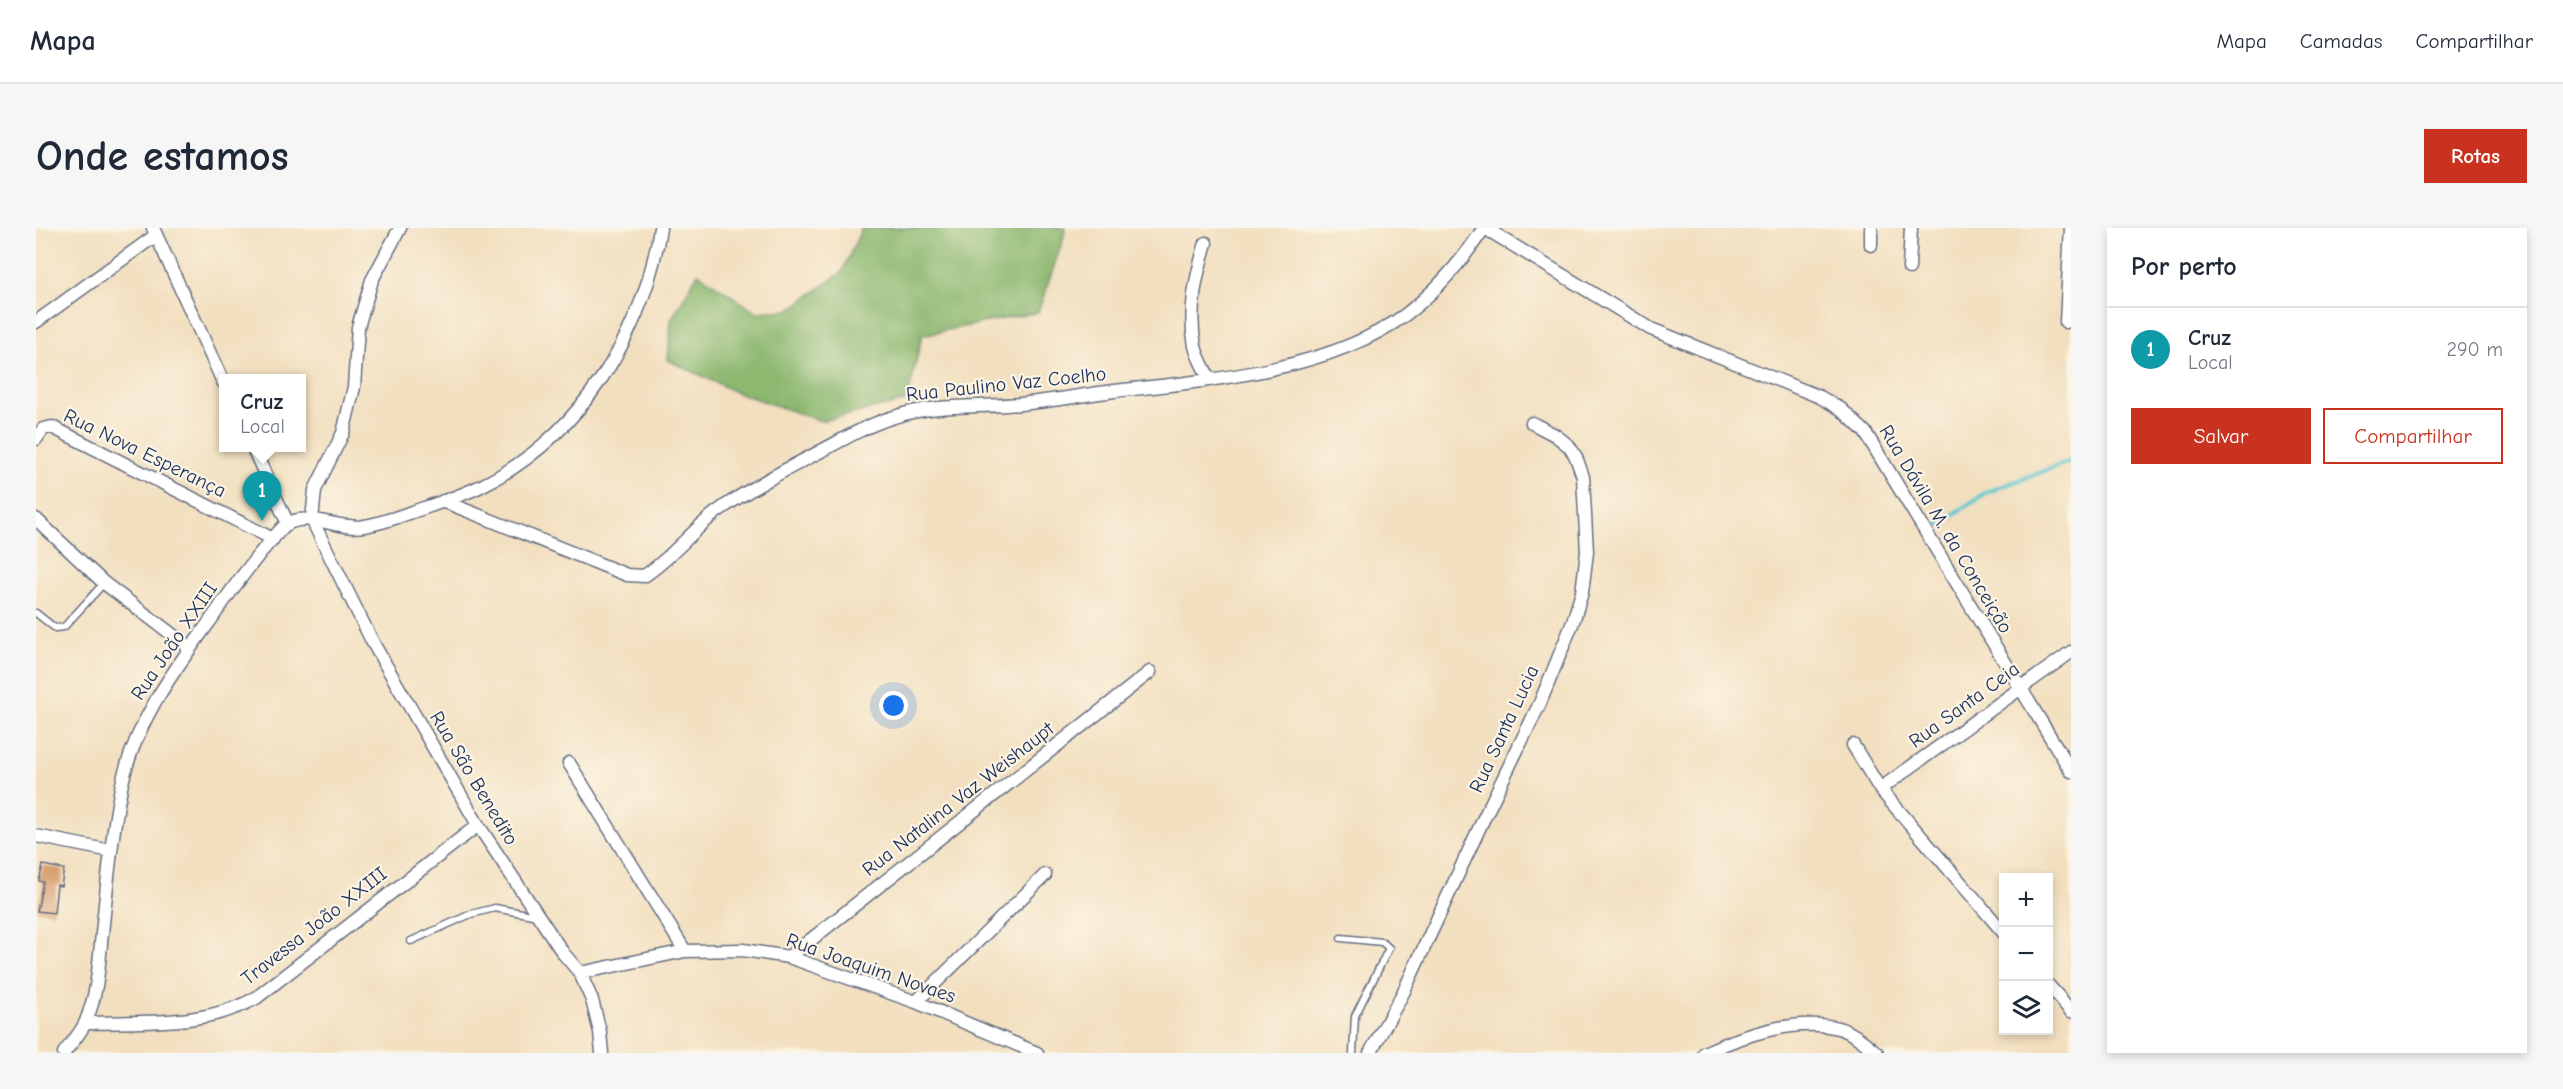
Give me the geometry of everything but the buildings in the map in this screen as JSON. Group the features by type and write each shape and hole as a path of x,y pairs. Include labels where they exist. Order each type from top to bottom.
{"street":[{"path":"312,520 315,490 343,433 354,387 358,327 369,290 400,228"},
{"path":"255,452 288,524 312,520 352,528 375,524 482,486 514,466 554,435 585,403 611,363 638,314 655,263 660,228"},
{"name":"Rua Paulino Vaz Coelho","path":"443,501 627,576 644,576 718,511 773,477 863,429 892,417 923,408 1019,404 1210,380 1277,367 1332,352 1370,335 1403,316 1438,286 1465,257 1484,228"},
{"name":"Rua Dávila M. da Conceição","path":"1484,228 1651,329 1820,397 1841,409 1865,432 2071,771"},
{"path":"1870,245 1871,228"},
{"path":"1909,268 1911,228"},
{"path":"2066,322 2071,228"},
{"path":"36,322 154,231 219,374"},
{"path":"1206,243 1197,272 1193,304 1195,346 1210,380"},
{"name":"Rua Santa Lucia","path":"1370,1053 1404,993 1482,820 1540,703 1573,622 1582,592 1587,552 1583,477 1576,457 1569,446 1555,435 1532,423"},
{"name":"Rua Nova Esperança","path":"36,439 43,429 52,427 273,539"},
{"path":"36,519 104,583 190,648"},
{"name":"Rua São Benedito","path":"312,520 373,643 478,825 563,953 580,973 592,1000 600,1032 602,1053"},
{"name":"Rua João XXIII","path":"64,1053 86,1023 97,985 111,850 120,792 129,756 157,696 190,648 273,539 288,524"},
{"name":"Rua Santa Ceia","path":"1880,789 2071,652"},
{"name":"Rua Natalina Vaz Weishaupt","path":"789,957 1150,672"},
{"path":"1853,745 1880,789 1999,927"},
{"path":"569,763 686,951"},
{"name":"Travessa João XXIII","path":"86,1023 208,1017 240,1007 256,998 478,825"},
{"path":"36,836 111,850"},
{"path":"916,1002 1045,875"},
{"name":"Rua Joaquim Novaes","path":"580,973 686,951 743,950 789,957 916,1002 1037,1053"},
{"path":"2053,990 2071,1011"},
{"path":"1704,1053 1731,1041 1775,1028 1818,1025 1839,1028 1861,1039 1876,1053"}],"lane":[{"path":"36,613 55,628 64,627 104,583"},
{"path":"411,941 471,914 495,909 538,916"},
{"path":"1341,938 1382,942 1389,948 1355,1016 1353,1053"}],"green space":[{"path":"862,228 1065,228 1038,312 922,335 907,401 821,421 736,392 668,360 671,320 698,273 756,312 789,310 842,272"}],"waterway":[{"path":"1935,527 1987,492 2071,461"}],"place":[{"name":"Cruz","path":"262,521"}]}
